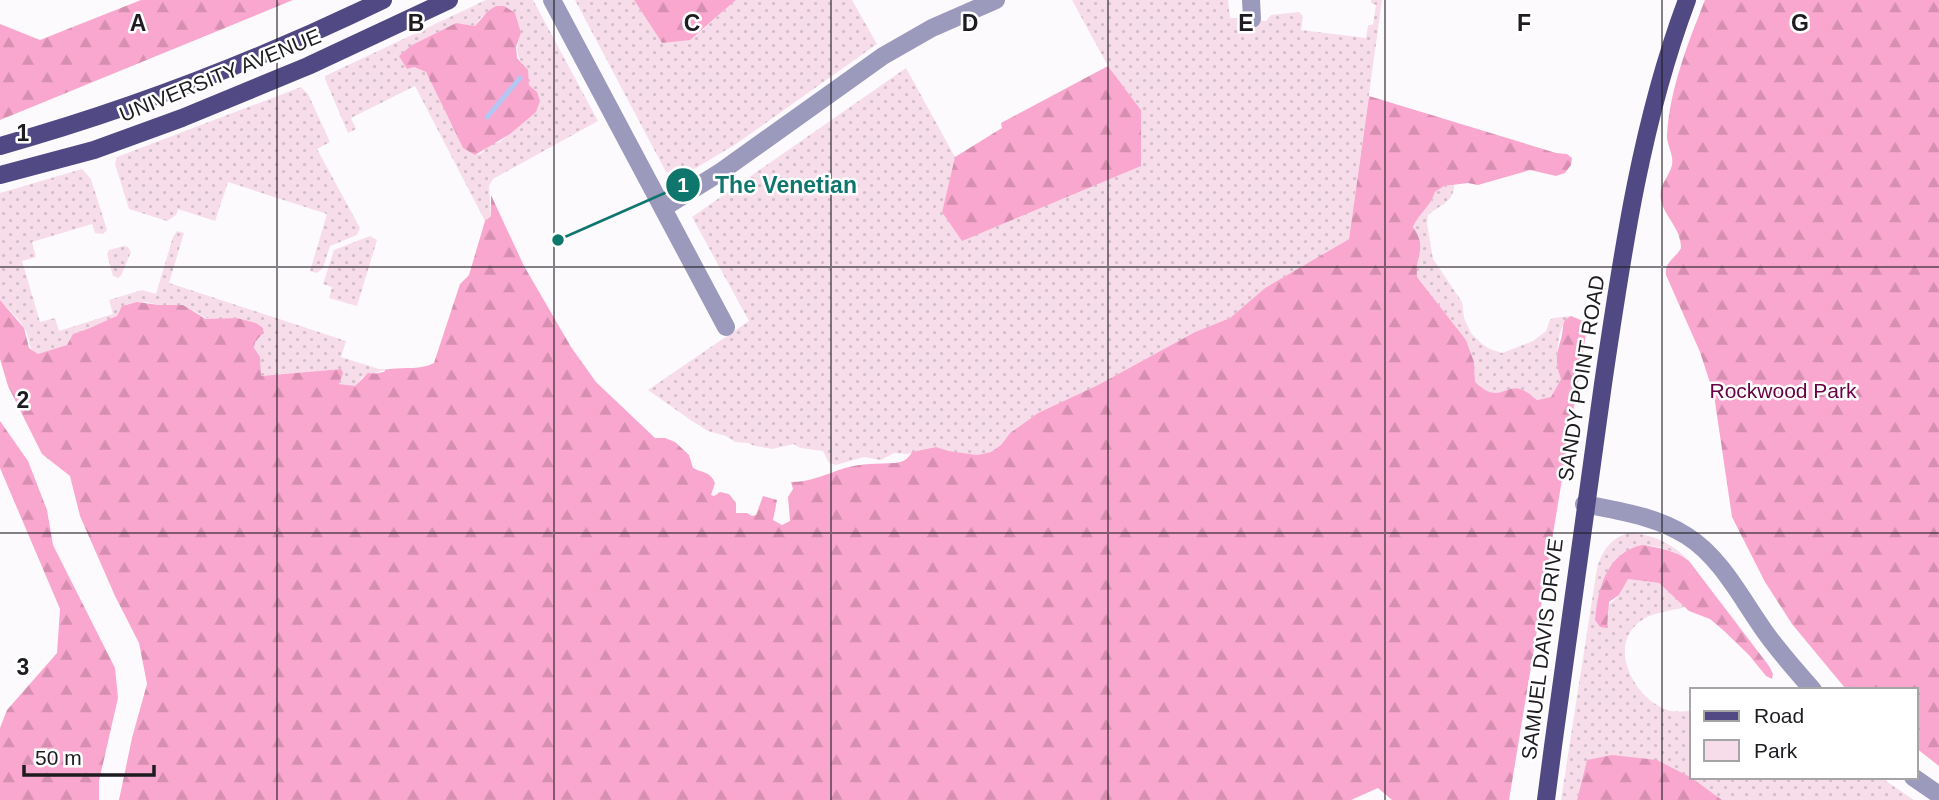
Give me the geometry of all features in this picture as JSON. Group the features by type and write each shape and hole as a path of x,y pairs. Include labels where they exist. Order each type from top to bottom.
{"main road":[{"name":"UNIVERSITY AVENUE","path":"0,146 149,100 295,41 383,0"},
{"name":"UNIVERSITY AVENUE","path":"0,176 94,150 182,118 308,66 449,0"},
{"name":"SANDY POINT ROAD","path":"1584,504 1618,285 1643,156 1665,69 1687,0"},
{"name":"SAMUEL DAVIS DRIVE","path":"1546,800 1584,504"}],"street":[{"path":"552,0 726,327"},
{"path":"663,208 719,173 891,51 957,16 996,0"},
{"path":"1251,0 1252,19"},
{"name":"SANDY POINT ROAD","path":"1584,504 1642,516 1686,536 1705,550 1768,636 1811,688"},
{"path":"1916,779 1939,794"}],"green space":[{"path":"141,0 293,0 0,120 0,24 40,40"},
{"path":"486,0 533,0 598,121 493,179 489,186 491,216 485,221 415,86 351,118 356,129 348,133 325,76","holes":["482,16 521,33 518,56 528,76 529,85 537,92 518,126 500,142 490,144 482,153 475,155 463,148 426,72 414,67 412,45 456,23 475,26"]},
{"path":"575,0 634,0 662,43 699,33 736,0 852,0 877,44 736,144 681,177 666,172"},
{"path":"634,0 736,0 690,40 662,43"},
{"path":"1072,0 1228,0 1230,18 1266,21 1271,15 1299,12 1303,16 1301,30 1366,38 1368,26 1373,24 1376,5 1371,3 1371,0 1382,0 1349,239 1265,288 1230,318 1195,332 1098,385 1038,413 1010,433 1001,445 991,452 977,455 936,447 907,454 894,453 881,460 864,457 836,465 829,463 823,451 800,448 794,444 772,449 735,442 726,436 708,431 648,390 749,321 692,217 906,68 955,157 942,212 1141,110 1108,66"},
{"name":"Rockwood Park","path":"1705,0 1939,0 1939,766 1918,750 1918,688 1845,688 1792,624 1765,582 1732,517 1714,395 1700,352 1666,275 1669,263 1681,248 1660,195 1672,165 1667,138 1669,117 1686,49"},
{"path":"496,6 504,6 515,13 521,33 516,47 517,58 528,70 529,85 537,92 540,101 536,112 510,134 475,155 463,148 426,72 414,67 407,69 399,56 412,45 456,23 475,26"},
{"path":"1108,66 1141,110 1141,166 962,241 942,212 955,157 1002,128 1001,123"},
{"path":"301,87 308,94 330,142 317,149 360,228 357,235 330,246 323,268 317,273 310,271 327,214 228,182 215,221 178,209 176,215 167,221 129,209 115,164 117,157"},
{"path":"1369,96 1556,153 1567,154 1572,158 1565,173 1556,176 1530,170 1478,185 1468,183 1444,186 1435,192 1413,227 1420,241 1417,277 1466,340 1474,362 1475,382 1483,389 1496,393 1517,388 1537,400 1551,397 1561,379 1557,357 1564,322 1571,316 1583,321 1587,328 1509,800 1392,800 1378,788 1351,800 119,800 147,684 139,643 80,516 70,476 42,454 8,386 0,359 0,300 24,328 29,348 38,354 67,345 73,334 117,316 122,306 137,302 183,305 206,319 237,318 256,323 263,328 254,348 260,357 261,376 341,369 343,373 339,384 355,386 368,373 434,363 460,284 469,275 485,221 491,216 491,195 524,266 571,347 596,382 655,438 675,442 689,455 693,468 711,476 715,483 711,495 720,492 729,494 736,503 736,513 752,516 756,515 763,496 777,500 773,520 782,525 790,521 788,497 793,489 791,482 812,479 857,465 898,463 912,452 936,447 977,455 991,452 1001,445 1010,433 1038,413 1098,385 1195,332 1230,318 1265,288 1349,239"},
{"path":"82,169 91,179 107,230 103,234 95,233 92,224 32,242 36,257 22,261 40,322 55,318 59,331 113,314 109,300 142,290 156,294 177,231 184,233 169,283 346,341 341,357 379,369 388,369 362,377 355,387 339,384 341,369 260,376 259,357 254,348 256,323 236,318 212,321 183,305 146,302 127,304 117,316 77,333 67,345 38,355 31,347 28,335 17,318 0,300 0,193"},
{"path":"1454,185 1452,195 1446,203 1428,215 1427,224 1433,259 1462,302 1464,318 1471,333 1482,344 1502,353 1533,341 1546,331 1553,318 1571,316 1559,336 1558,364 1561,379 1551,397 1537,400 1516,388 1490,393 1475,383 1474,362 1466,340 1417,277 1419,255 1414,224 1435,192 1444,186"},
{"path":"370,236 377,240 357,306 329,298 332,287 323,284 334,250"},
{"path":"124,246 131,252 118,278 113,276 107,254 109,250"},
{"path":"0,421 28,461 47,510 53,545 115,668 118,698 99,781 99,800 0,800 0,728 7,710 57,653 60,609 0,468"},
{"path":"1623,535 1646,535 1662,541 1689,561 1669,550 1651,546 1636,548 1623,554 1604,581 1595,620 1609,614 1609,605 1619,595 1628,579 1659,583 1685,607 1657,613 1642,620 1631,630 1626,642 1625,656 1634,682 1653,703 1671,711 1690,711 1690,778 1587,760 1577,800 1561,800 1597,568 1608,546"},
{"path":"1642,545 1667,550 1689,561 1769,666 1772,679 1766,676 1723,630 1710,619 1689,611 1659,583 1628,579 1619,595 1609,602 1607,628 1600,627 1595,620 1596,608 1607,573 1620,555"},
{"path":"1612,755 1657,760 1693,779 1722,800 1577,800 1587,760"},
{"path":"1693,779 1883,779 1914,800 1722,800"}],"waterway":[{"path":"487,117 520,78"}],"place":[{"name":"The Venetian","path":"558,240"}]}
